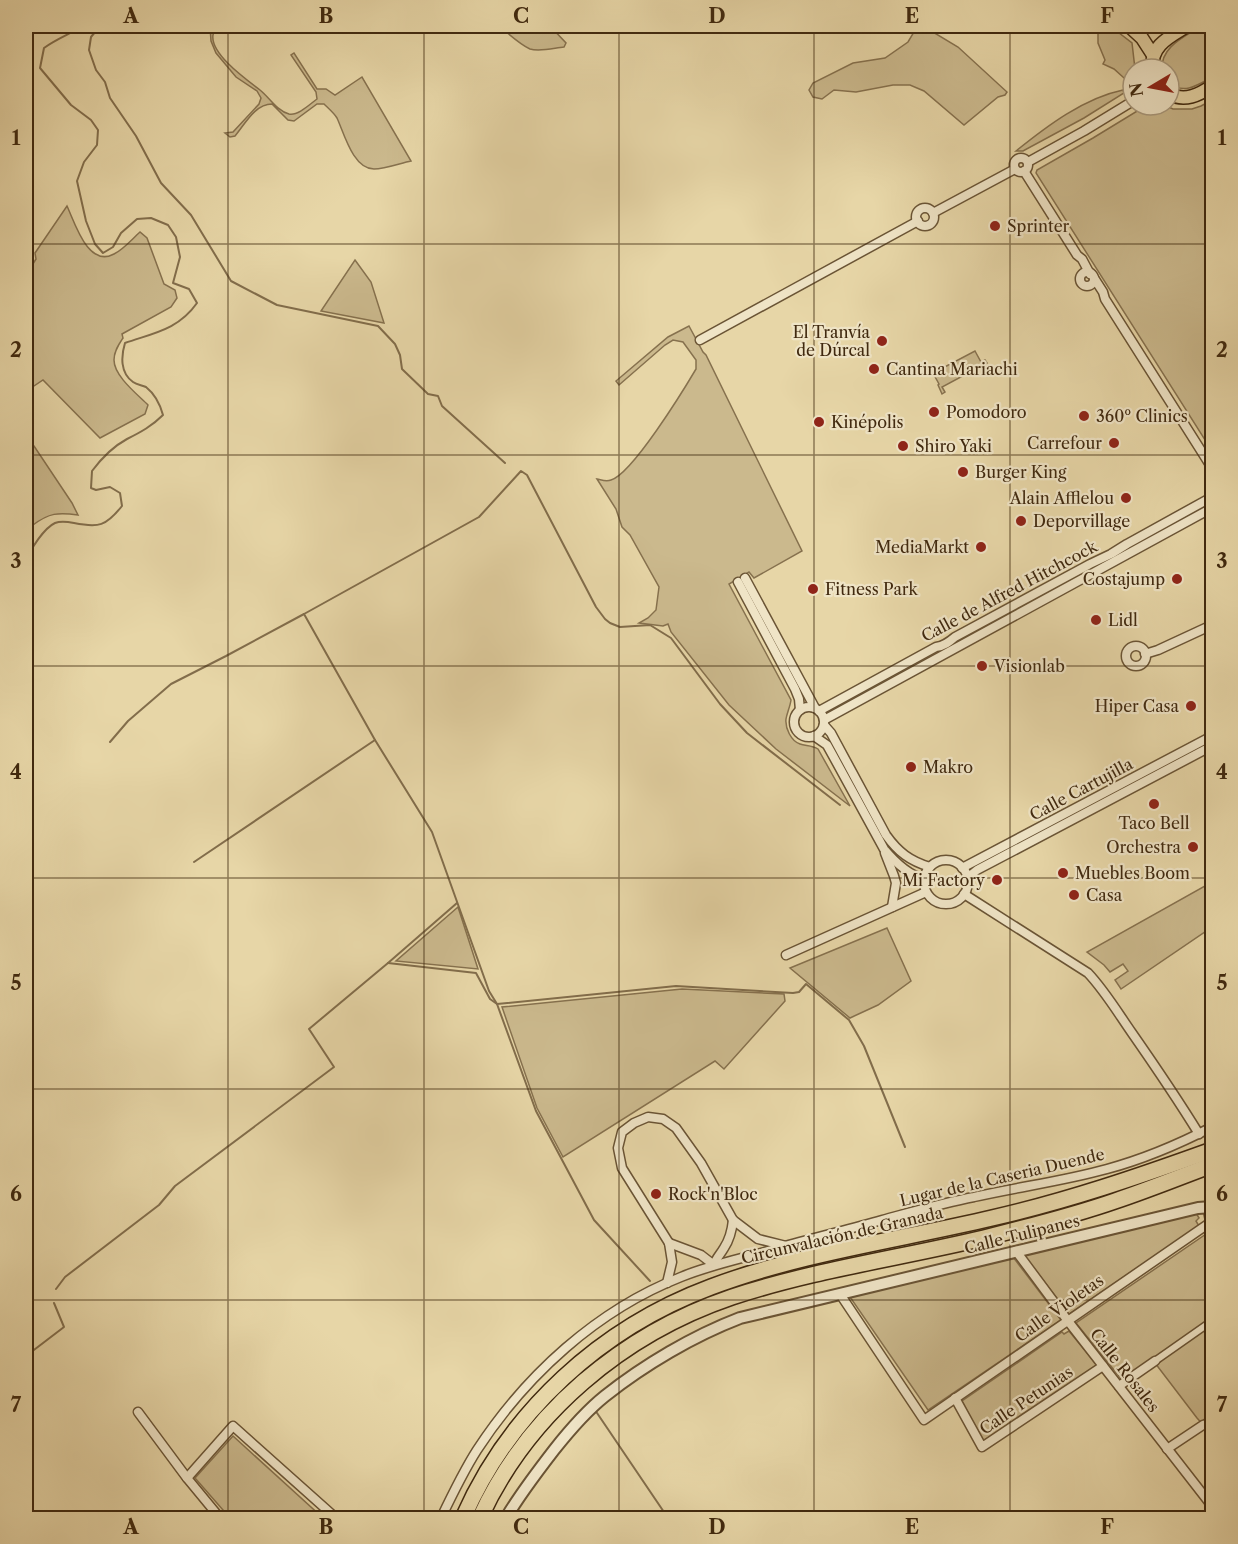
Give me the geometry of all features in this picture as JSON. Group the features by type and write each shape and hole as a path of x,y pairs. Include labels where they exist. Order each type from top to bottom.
{"highway":[{"name":"Circunvalación de Granada","path":"463,1518 498,1454 536,1405 580,1362 659,1310 711,1287 782,1265 994,1218 1062,1200 1212,1150"},
{"name":"Circunvalación de Granada","path":"480,1518 503,1476 546,1418 598,1369 658,1329 706,1307 755,1290 1027,1227 1114,1202 1212,1165"},
{"path":"1174,1180 1197,1178 1212,1173"}],"main road":[{"path":"1129,26 1142,38 1153,55 1167,38 1187,26"},
{"path":"1181,98 1199,94 1212,86"}],"street":[{"path":"1028,162 1121,108"},
{"path":"1018,158 1025,158 1028,168 1018,172 1015,169 1014,164 1018,158"},
{"path":"700,340 918,221 917,215 923,209 928,209 933,213 1015,169"},
{"path":"1024,171 1077,255 1082,259 1089,276 1103,292 1105,299 1212,468"},
{"path":"1089,276 1081,282 1105,299"},
{"name":"Calle de Alfred Hitchcock","path":"817,710 936,647 941,647 955,637 1111,554 1212,496"},
{"name":"Calle de Alfred Hitchcock","path":"824,722 1212,508"},
{"path":"742,580 795,689 800,710"},
{"path":"747,591 831,733 886,836 901,854 930,867"},
{"path":"1145,654 1212,626"},
{"path":"817,710 807,707 800,710 795,718 795,727 801,735 810,737 819,734 824,722"},
{"path":"814,736 827,745 884,849 896,883 892,907"},
{"name":"Calle Cartujilla","path":"962,868 1212,736"},
{"name":"Calle Cartujilla","path":"967,878 977,870 1212,746"},
{"path":"884,849 905,869 924,879"},
{"path":"939,861 954,862 962,868 967,878 967,886 964,894 957,901 947,904 937,902 926,892 924,879 926,873 939,861"},
{"path":"786,955 926,892"},
{"path":"964,894 1088,973 1110,1000 1199,1134"},
{"path":"667,1283 672,1262 669,1243 622,1168 618,1148 622,1132 648,1117 663,1119 676,1128 700,1163 733,1220 758,1239 787,1246"},
{"name":"Lugar de la Caseria Duende","path":"441,1518 476,1451 504,1412 534,1377 558,1354 611,1313 644,1293 714,1265 972,1197 1105,1170 1145,1158 1212,1127"},
{"path":"1211,1207 1212,1223"},
{"name":"Calle Tulipanes","path":"507,1518 528,1484 569,1431 604,1397 639,1372 724,1324 740,1318 1016,1251 1198,1208 1211,1207"},
{"path":"669,1243 701,1256 714,1265 716,1257 731,1235 733,1220"},
{"name":"Calle Violetas","path":"840,1294 924,1419 1212,1223"},
{"name":"Calle Rosales","path":"1016,1251 1212,1506"},
{"path":"1119,1386 1212,1321"},
{"name":"Calle Petunias","path":"955,1398 982,1447 1103,1366"},
{"path":"138,1412 220,1518"},
{"path":"1167,1449 1212,1418"},
{"path":"187,1478 233,1426 334,1518"}],"shaded area":[{"path":"499,26 550,26 566,43 564,47 530,49"},
{"path":"912,26 923,26 958,47 1007,92 1005,95 998,97 964,125 924,91 910,85 893,85 856,92 834,90 822,99 813,97 809,90 813,83 853,63 885,58 908,42 914,32"},
{"path":"1095,26 1110,26 1132,43 1134,57 1121,57 1121,75 1103,64 1105,60 1098,43 1098,30"},
{"path":"1201,26 1212,26 1212,77 1191,88 1181,88 1181,57 1164,57 1175,43"},
{"path":"210,27 217,27 213,35 214,42 223,58 277,107 289,114 300,111 317,99 316,92 291,55 294,53 317,89 326,89 335,95 362,77 411,161 378,169 360,163 350,149 337,118 324,104 317,104 294,121 288,120 272,104 260,107 235,136 230,137 225,133 233,132 259,104 261,98 257,91 236,77 216,53 211,41"},
{"path":"1121,91 1121,95 1084,118 1023,151 1016,151 1080,106"},
{"path":"1212,100 1212,451 1036,173 1037,170 1127,117 1181,117 1181,109 1201,106"},
{"path":"67,206 84,242 97,255 105,257 114,254 140,232 147,238 164,284 175,290 177,298 171,307 122,334 123,338 115,354 115,366 127,384 148,405 145,414 100,438 43,380 28,390 26,386 26,275 36,259 35,253"},
{"path":"355,260 371,282 384,323 321,311"},
{"path":"689,326 706,355 802,551 754,578 749,572 729,584 791,700 786,719 789,734 802,745 818,749 850,806 776,749 729,705 671,632 668,624 663,626 639,623 656,610 659,587 630,535 622,527 616,509 597,479 611,480 620,474 644,448 696,369 696,360 683,342 673,340 619,385 616,381 668,337"},
{"path":"975,351 981,362 985,360 987,363 942,387 945,392 942,394 933,373"},
{"path":"26,438 34,446 78,515 59,514 44,518 33,525 32,537 26,531"},
{"path":"1212,882 1212,927 1121,989 1115,980 1128,971 1123,964 1110,972 1087,952"},
{"path":"458,907 478,969 396,961"},
{"path":"887,928 911,981 878,1005 850,1018 790,968"},
{"path":"682,989 784,994 785,1001 724,1069 715,1061 563,1157 537,1108 502,1007"},
{"path":"1196,1213 1199,1226 1069,1314 1024,1255"},
{"path":"1209,1232 1212,1237 1212,1435 1152,1359 1122,1380 1076,1323"},
{"path":"1013,1257 1061,1320 928,1410 850,1297"},
{"path":"1069,1331 1097,1365 983,1441 962,1401 1062,1332 1064,1334"},
{"path":"233,1436 323,1518 230,1518 195,1478"}],"waterway":[{"path":"26,559 42,534 55,523 101,524 111,518 122,506 120,493 110,487 96,490 91,488 92,471 117,445 163,415 152,393 146,387 133,382 126,374 122,359 125,343 173,325 190,312 197,303 189,289 173,283 180,257 176,237 168,225 151,218 137,219 121,233 113,247 103,253 95,244 86,221 77,181 84,162 97,145 98,130 91,120 71,105 40,68 44,48 83,26"},
{"path":"100,26 91,37 89,50 96,70 105,82 110,98 136,136 161,183 191,215 231,281 277,305 378,326 395,344 400,355 402,369 428,394 438,396 442,406 505,463"},
{"path":"650,1281 594,1220 536,1111 497,1004 489,991 432,832 375,740 304,614 479,517 521,471 527,475 596,607 605,619 620,627 650,625 671,638 720,704 747,733 840,805"},
{"path":"110,742 128,721 171,684 304,614"},
{"path":"194,862 375,740"},
{"path":"56,1289 65,1277 159,1205 175,1186 334,1067 309,1029 457,903"},
{"path":"388,963 476,973 490,999 497,1004 676,986 793,993 799,992 806,984 849,1020 864,1046 905,1147"},
{"path":"26,1356 64,1327 54,1303"},
{"path":"595,1410 668,1518"},
{"path":"26,1469 29,1475 26,1494"}],"place":[{"name":"Sprinter","path":"995,226"},
{"name":"El Tranvía de Dúrcal","path":"882,341"},
{"name":"Cantina Mariachi","path":"874,369"},
{"name":"Pomodoro","path":"934,412"},
{"name":"360º Clinics","path":"1084,416"},
{"name":"Kinépolis","path":"819,422"},
{"name":"Carrefour","path":"1114,443"},
{"name":"Shiro Yaki","path":"903,446"},
{"name":"Burger King","path":"963,472"},
{"name":"Alain Afflelou","path":"1126,498"},
{"name":"Deporvillage","path":"1021,521"},
{"name":"MediaMarkt","path":"981,547"},
{"name":"Costajump","path":"1177,579"},
{"name":"Fitness Park","path":"813,589"},
{"name":"Lidl","path":"1096,620"},
{"name":"Visionlab","path":"982,666"},
{"name":"Hiper Casa","path":"1191,706"},
{"name":"Makro","path":"911,767"},
{"name":"Taco Bell","path":"1154,804"},
{"name":"Orchestra","path":"1193,847"},
{"name":"Muebles Boom","path":"1063,873"},
{"name":"Mi Factory","path":"997,880"},
{"name":"Casa","path":"1074,895"},
{"name":"Rock'n'Bloc","path":"656,1194"}]}
